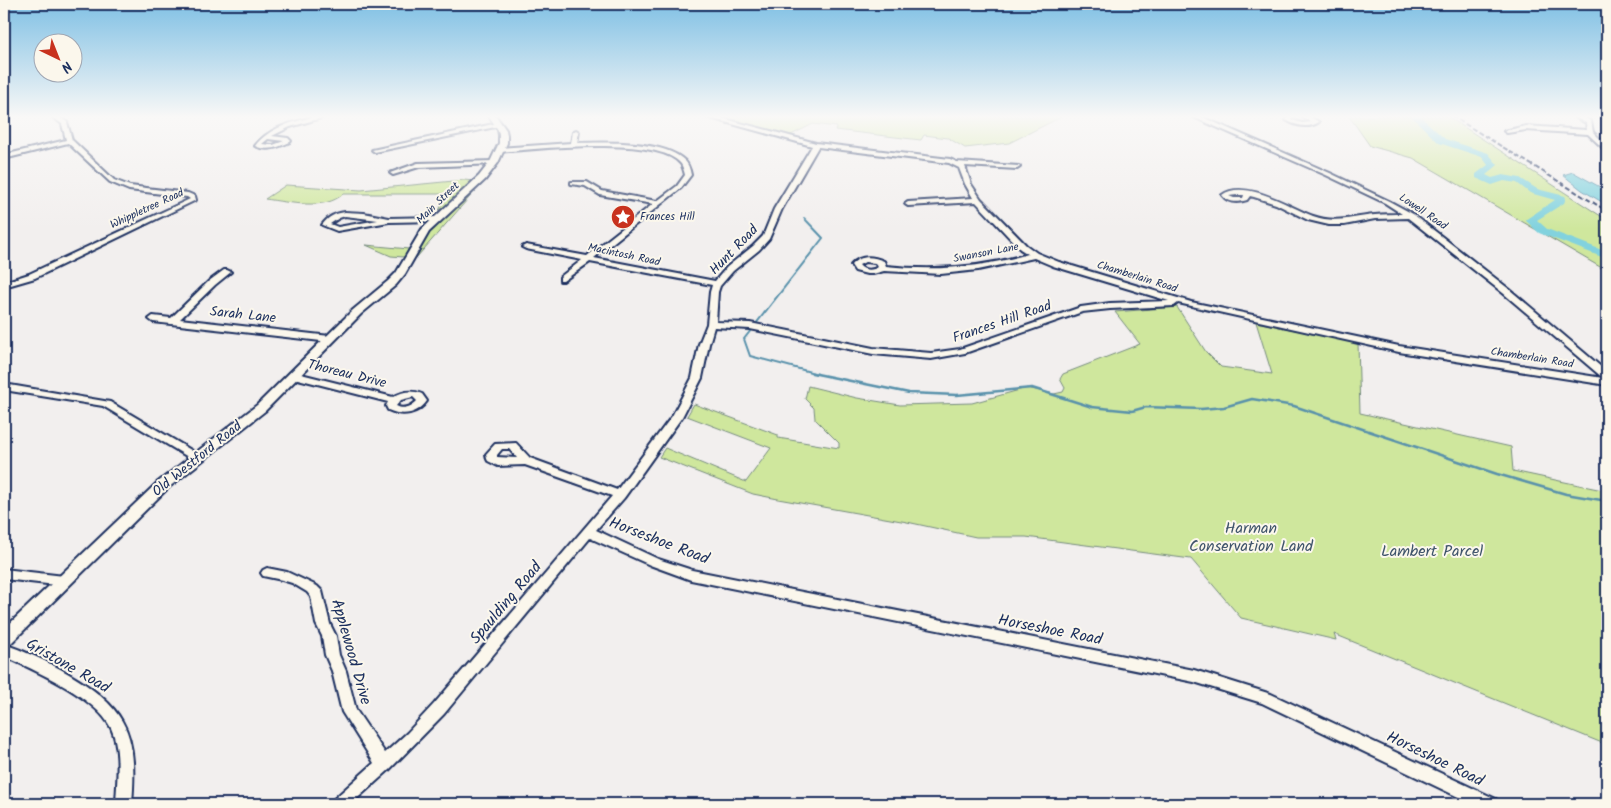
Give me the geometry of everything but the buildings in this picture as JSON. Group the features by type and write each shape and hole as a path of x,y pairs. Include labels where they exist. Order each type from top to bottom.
{"main road":[{"name":"Main Street","path":"392,282 400,274 420,237 482,178 494,163 498,154"},
{"name":"Old Westford Road","path":"4,639 157,490 260,408 330,339 392,282"}],"street":[{"path":"4,157 17,154"},
{"name":"Whippletree Road","path":"4,285 32,276 193,200 193,197 188,196 120,186 83,154"},
{"path":"563,279 685,180 688,175 687,169 681,160 667,154"},
{"name":"Hunt Road","path":"682,409 697,378 704,344 711,324 714,292 718,284 730,269 756,248 766,237 778,209 811,154"},
{"path":"901,154 933,157 957,164 1017,167"},
{"name":"Lowell Road","path":"1281,154 1374,196 1411,216 1444,240 1607,377"},
{"path":"393,173 418,165 494,163"},
{"name":"Chamberlain Road","path":"957,164 964,170 968,184 978,200 1023,247 1034,255 1074,269 1185,303 1399,349 1607,382"},
{"path":"573,183 587,184 600,193 659,203"},
{"path":"1248,194 1273,200 1308,217 1330,223 1347,224 1375,217 1411,216"},
{"path":"908,204 978,200"},
{"path":"389,220 348,214 332,218 326,225 331,228 343,228 389,220 438,219"},
{"name":"Macintosh Road","path":"526,247 718,284"},
{"name":"Swanson Lane","path":"882,268 924,272 953,272 1034,255"},
{"path":"173,321 212,283 227,272"},
{"name":"Frances Hill Road","path":"711,324 750,326 873,351 931,356 962,351 1081,310 1129,305 1185,303"},
{"name":"Sarah Lane","path":"153,319 330,339"},
{"name":"Thoreau Drive","path":"293,375 394,400"},
{"path":"4,387 93,400 106,404 197,458"},
{"name":"Spaulding Road","path":"340,804 384,765 440,709 620,494 682,409"},
{"path":"526,462 620,494"},
{"name":"Horseshoe Road","path":"588,532 654,562 705,578 1194,676 1234,687 1289,708 1490,804"},
{"name":"Applewood Drive","path":"266,573 283,575 296,580 312,589 317,595 323,624 329,636 332,656 340,676 349,712 384,765"},
{"path":"4,574 64,581"},
{"name":"Gristone Road","path":"4,650 41,666 99,702 110,712 117,726 123,751 124,804"}],"green space":[{"path":"1398,154 1505,154 1607,220 1607,271 1413,158"},
{"path":"464,180 483,182 416,258 391,256 366,245 409,249 435,220 442,204 451,194 343,194 335,199 316,204 265,199 286,185 361,190"},
{"path":"1177,307 1206,352 1221,367 1272,374 1256,322 1358,343 1360,413 1511,447 1513,471 1607,491 1607,745 1334,634 1336,640 1241,618 1191,559 1026,537 976,537 907,522 753,494 659,457 665,448 746,482 771,448 687,416 694,404 778,435 778,438 839,448 839,443 815,419 814,408 805,399 808,386 857,398 900,405 972,403 1027,388 1054,394 1063,392 1065,388 1060,379 1063,374 1140,344 1115,312"}],"water":[{"path":"1573,172 1607,191 1607,205 1582,190 1563,175"}],"waterway":[{"path":"1481,154 1485,155 1493,165 1479,176 1492,182 1503,178 1520,181 1533,191 1561,198 1560,201 1530,220 1543,231 1607,256"},
{"path":"804,218 823,238 744,339 750,356 818,374"},
{"path":"812,373 909,393 957,395 1032,388 1092,407 1132,411 1146,407 1201,409 1224,407 1252,399 1294,406 1497,474 1566,494 1607,501"}],"railway":[{"path":"1514,154 1607,211"}],"place":[{"name":"Frances Hill","path":"623,217"}],"park label":[{"name":"Harman Conservation Land","path":"1251,537"},
{"name":"Lambert Parcel","path":"1432,551"}]}
